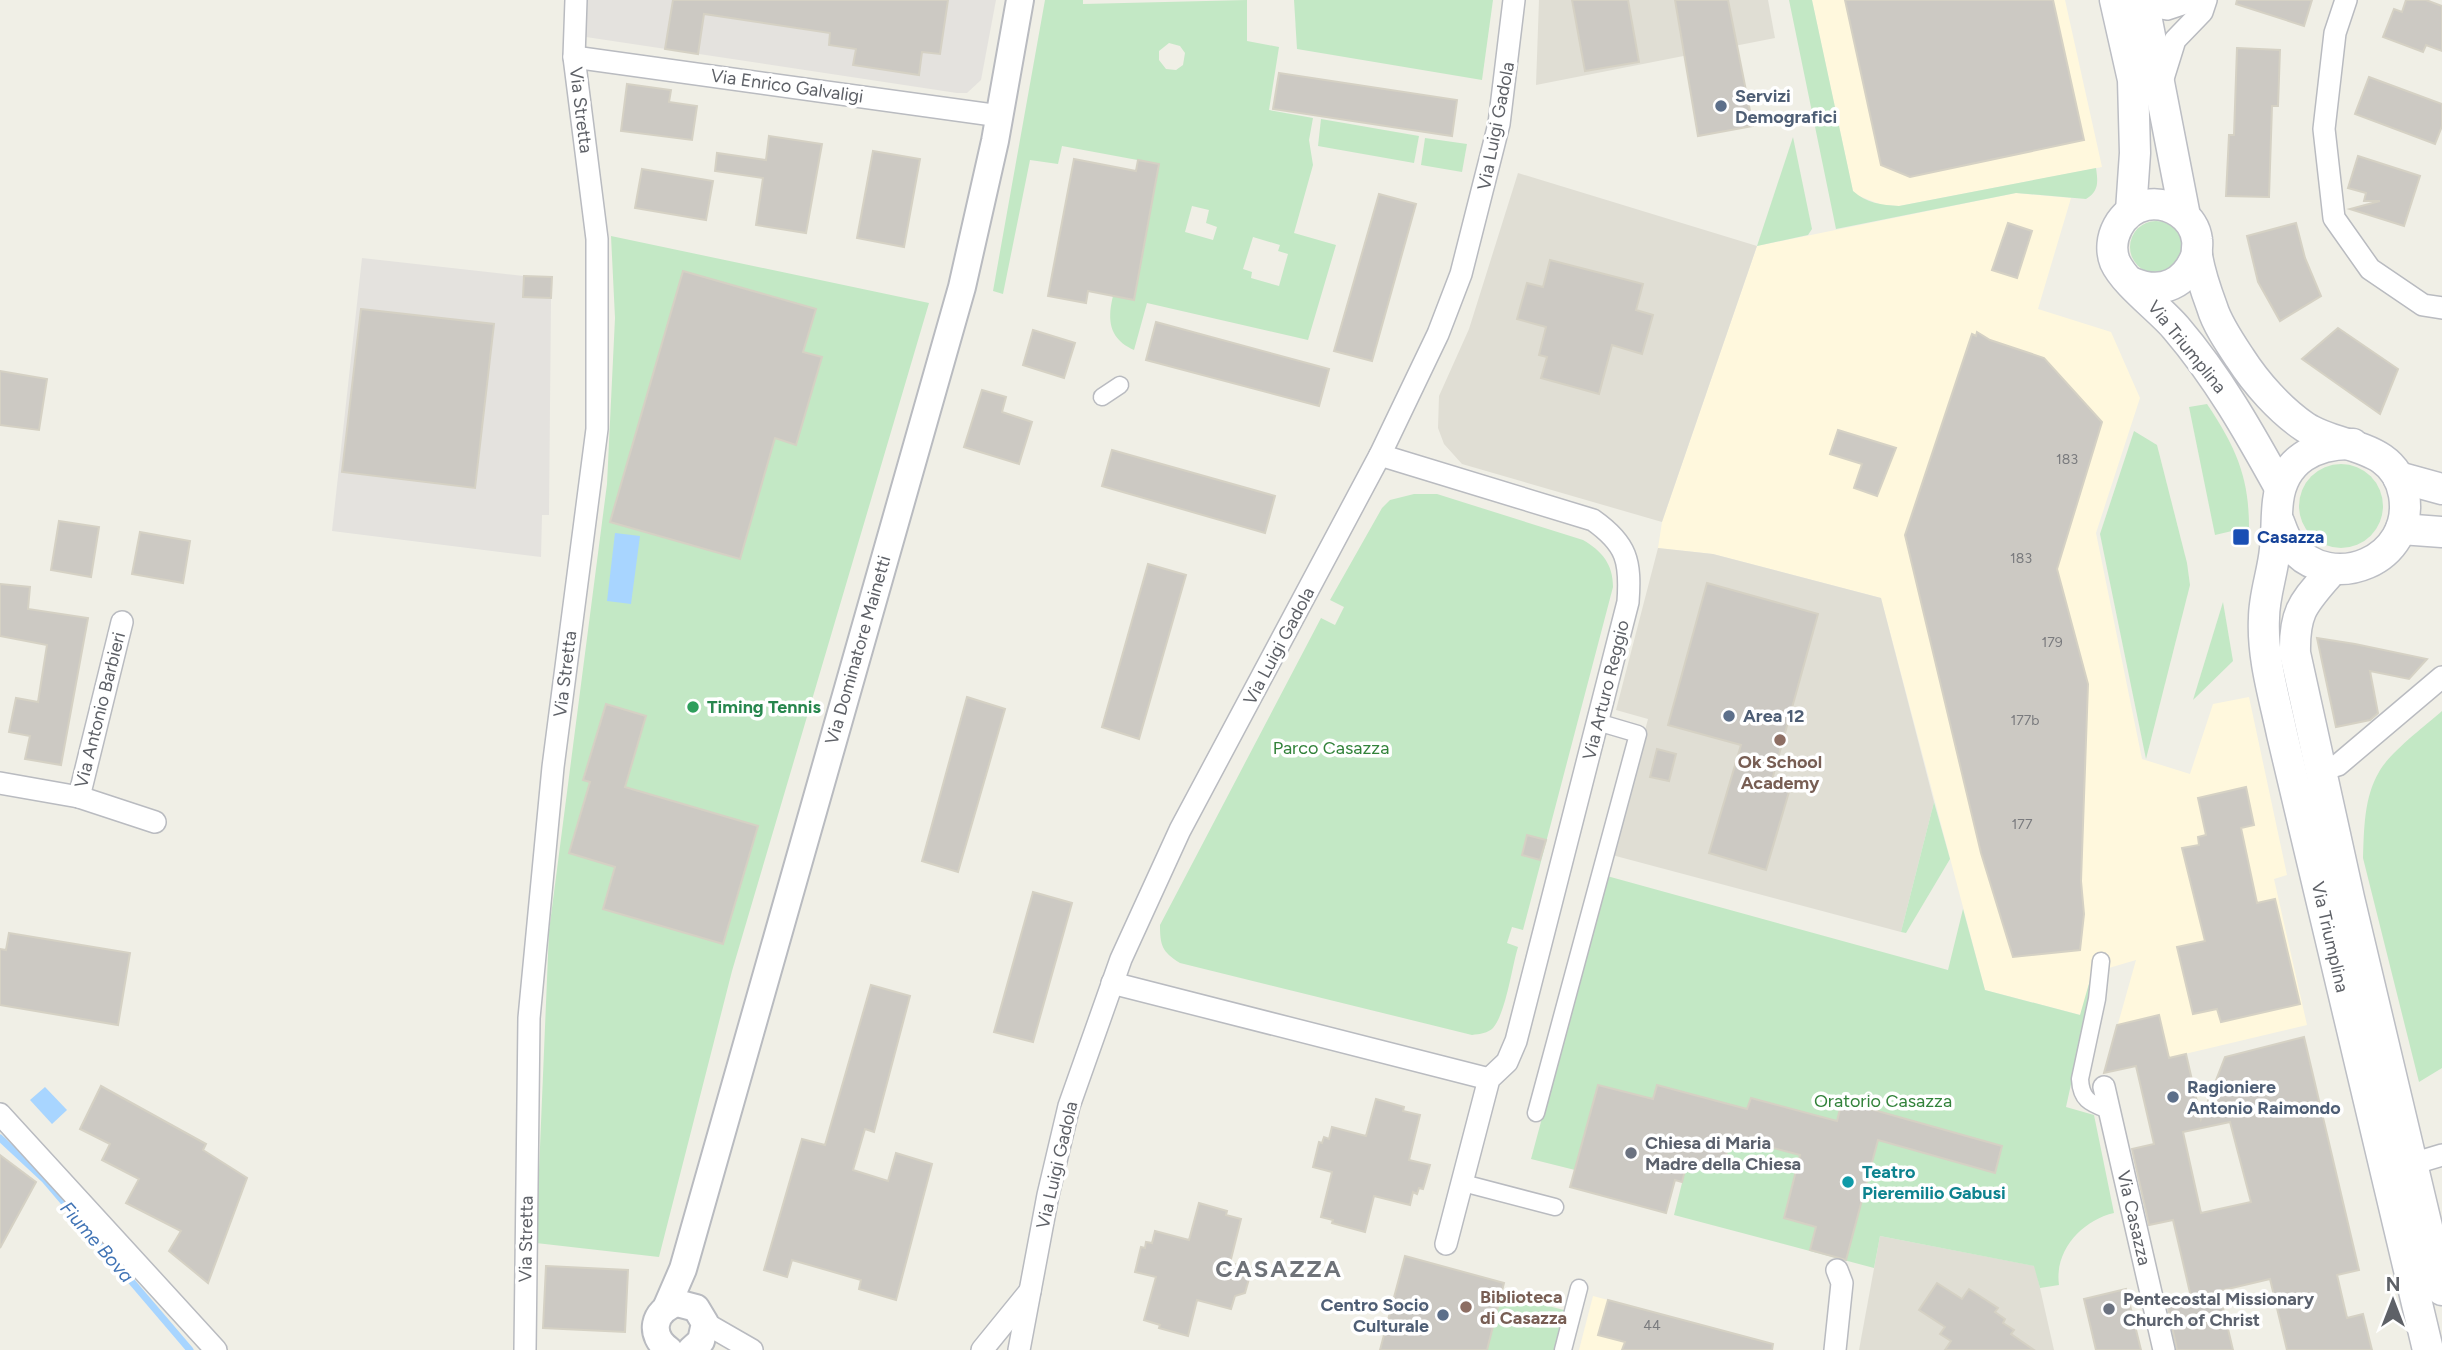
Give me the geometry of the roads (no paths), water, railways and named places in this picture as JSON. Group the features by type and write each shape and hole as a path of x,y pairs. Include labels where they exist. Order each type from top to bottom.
{"main road":[{"name":"Via Triumplina","path":"2134,2 2161,85 2185,216 2197,239 2197,254 2213,310 2240,358 2265,391 2306,428 2380,455 2398,477"},
{"name":"Via Triumplina","path":"2134,2 2135,153 2131,211 2114,234 2112,247 2122,274 2175,327 2218,381 2280,488 2279,522 2264,614 2265,653 2428,1350"},
{"path":"2131,211 2159,204 2185,216"},
{"name":"Via Triumplina","path":"2133,283 2146,288 2172,285 2184,278 2197,254"},
{"path":"2280,488 2290,467 2308,452 2330,443 2354,444"},
{"path":"2398,477 2442,489"},
{"path":"2279,522 2290,545 2308,561 2332,570 2349,570 2373,561 2393,544 2401,529 2404,494 2398,477"},
{"path":"2401,529 2442,532"},
{"name":"Via Triumplina","path":"2332,570 2298,613 2294,625 2295,653 2442,1290"}],"street":[{"name":"Via Stretta","path":"525,1350 529,1017 553,767 597,429 597,239 574,57 576,0"},
{"name":"Via Dominatore Mainetti","path":"661,1346 656,1322 667,1306 683,1269 962,287 1000,116 1011,13 1020,0"},
{"name":"Via Luigi Gadola","path":"1019,1350 1048,1195 1069,1106 1112,982 1180,830 1380,455 1438,334 1461,274 1499,124 1514,0"},
{"path":"2134,2 2167,9 2194,0"},
{"path":"2161,85 2175,40 2202,12 2206,0"},
{"path":"2346,0 2333,44 2323,129 2333,218 2370,269 2423,305 2442,308"},
{"name":"Via Enrico Galvaligi","path":"574,57 1000,116"},
{"path":"1102,397 1120,385"},
{"name":"Via Arturo Reggio","path":"1380,455 1592,520 1611,533 1625,551 1630,575 1628,602 1516,1041 1507,1062 1489,1079 1446,1244"},
{"name":"Via Antonio Barbieri","path":"79,797 122,622"},
{"path":"2320,770 2338,765 2442,677"},
{"path":"1536,1113 1638,734 1604,724"},
{"name":"Via Antonio Barbieri","path":"0,783 79,797 155,822"},
{"path":"2101,961 2097,999 2080,1079 2080,1091 2087,1102 2108,1111"},
{"path":"1112,982 1489,1079"},
{"name":"Via Casazza","path":"2104,1087 2164,1350"},
{"path":"0,1114 216,1350"},
{"path":"2412,1164 2442,1155"},
{"path":"1463,1183 1555,1207"},
{"path":"683,1269 698,1332"},
{"path":"1835,1350 1842,1283 1837,1270"},
{"path":"1563,1350 1579,1288"},
{"name":"Via Luigi Gadola","path":"982,1350 1031,1290"},
{"path":"667,1306 687,1303 698,1332 742,1350"},
{"path":"698,1332 752,1350"}],"water":[{"path":"615,533 640,536 631,604 607,601"},
{"path":"45,1087 67,1110 52,1124 30,1100"}],"waterway":[{"name":"Fiume Bova","path":"0,1138 45,1180 190,1350"}],"place":[{"name":"Servizi Demografici","path":"1721,106"},
{"name":"Casazza","path":"2241,537"},
{"name":"Timing Tennis","path":"693,707"},
{"name":"Area 12","path":"1729,716"},
{"name":"Ok School Academy","path":"1780,740"},
{"name":"Ragioniere Antonio Raimondo","path":"2173,1097"},
{"name":"Chiesa di Maria Madre della Chiesa","path":"1631,1153"},
{"name":"Teatro Pieremilio Gabusi","path":"1848,1182"},
{"name":"Biblioteca di Casazza","path":"1466,1307"},
{"name":"Pentecostal Missionary Church of Christ","path":"2109,1309"},
{"name":"Centro Socio Culturale","path":"1443,1315"}],"district":[{"name":"CASAZZA","path":"1279,1268"}],"park label":[{"name":"Parco Casazza","path":"1331,748"},
{"name":"Oratorio Casazza","path":"1883,1101"}]}
